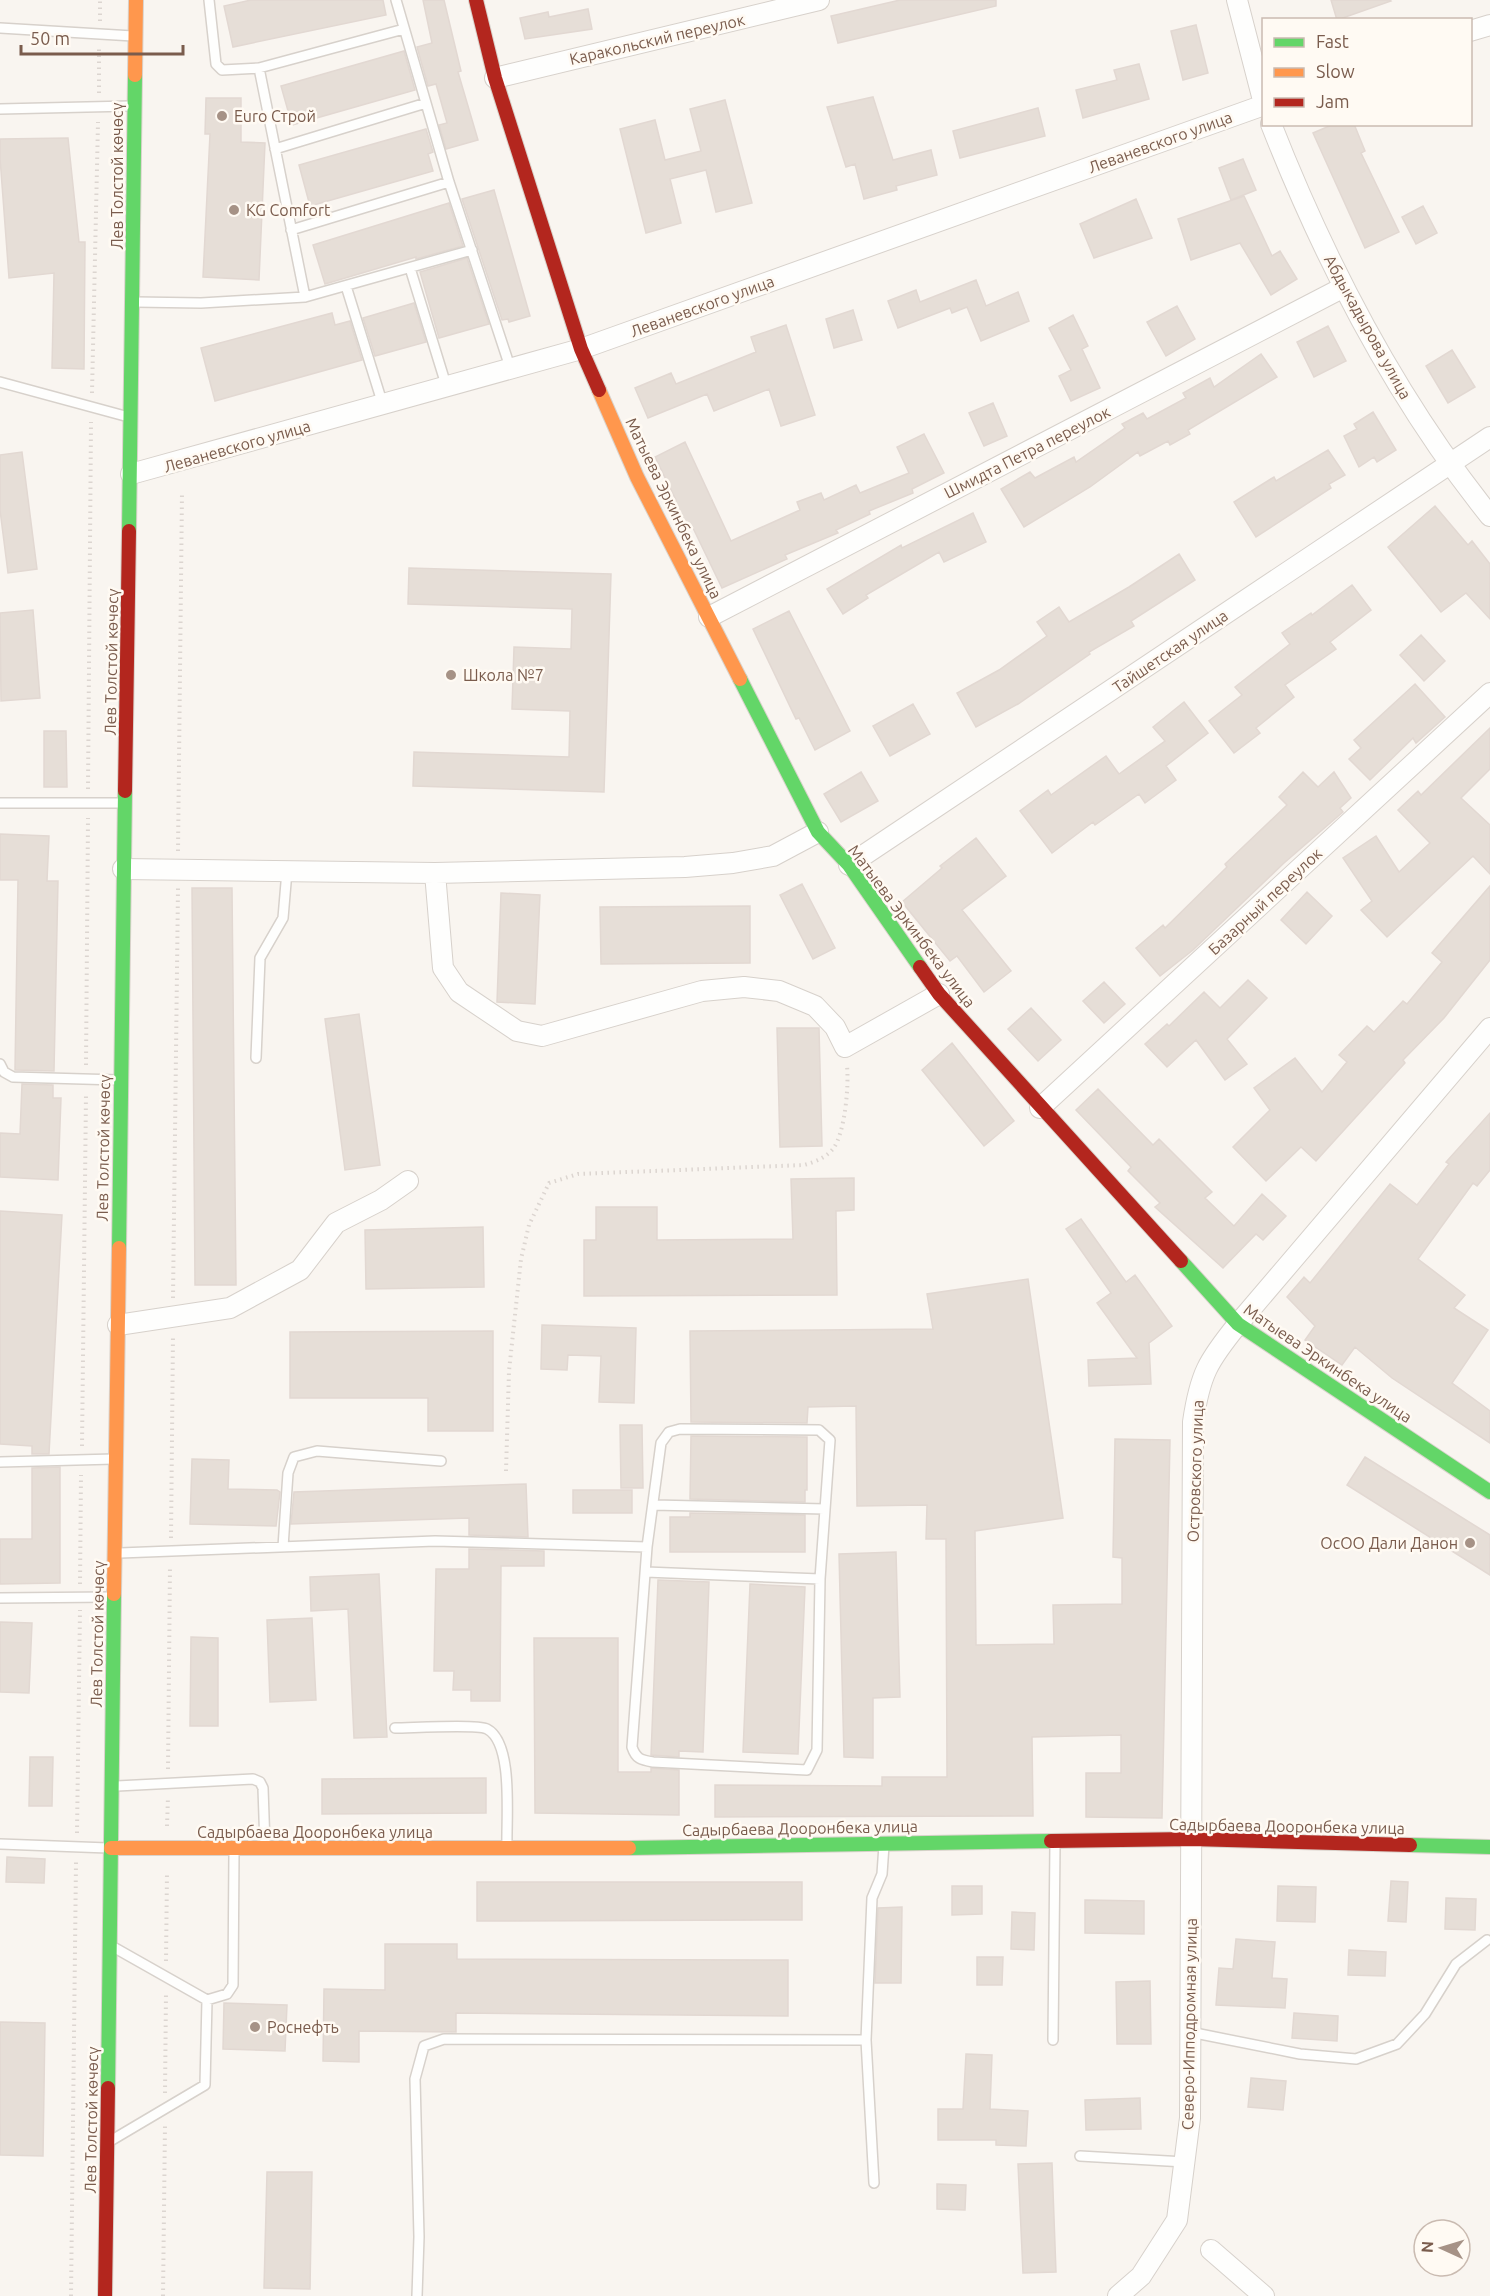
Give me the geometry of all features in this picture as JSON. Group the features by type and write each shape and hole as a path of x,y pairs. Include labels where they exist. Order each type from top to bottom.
{"main road":[{"name":"Лев Толстой көчөсү","path":"105,2296 136,0"},
{"name":"Матыева Эркинбека улица","path":"476,0 495,78 581,349 637,477 818,832 849,865 939,994 1238,1324 1490,1491"},
{"name":"Садырбаева Дооронбека улица","path":"111,1848 507,1850 1055,1839 1191,1839 1490,1847"}],"street":[{"name":"Каракольский переулок","path":"495,78 819,0"},
{"path":"1237,0 1262,100"},
{"path":"1472,31 1490,25"},
{"name":"Леваневского улица","path":"131,474 581,349 1262,104"},
{"name":"Абдыкадырова улица","path":"1272,126 1300,199 1394,379 1449,465 1490,516"},
{"name":"Шмидта Петра переулок","path":"709,617 1344,287"},
{"name":"Тайшетская улица","path":"849,865 1490,437"},
{"name":"Базарный переулок","path":"1040,1108 1490,693"},
{"path":"123,869 435,873 685,867 734,863 773,856 818,832"},
{"path":"435,873 443,968 459,992 517,1031 542,1036 702,991 744,987 779,991 815,1006 835,1027 845,1047 939,994"},
{"name":"Островского улица","path":"1191,1839 1193,1422 1198,1386 1209,1359 1490,1028"},
{"path":"118,1324 230,1308 300,1270 336,1223 381,1200 408,1181"},
{"name":"Северо-Ипподромная улица","path":"1118,2296 1141,2276 1177,2220 1190,2118 1191,1839"},
{"path":"1211,2250 1264,2296"}],"lane":[{"path":"209,0 216,64 222,70 259,68 404,29"},
{"path":"396,0 449,182 511,370"},
{"path":"0,28 135,36"},
{"path":"259,68 305,297"},
{"path":"275,149 426,103"},
{"path":"0,109 134,106"},
{"path":"291,230 449,182"},
{"path":"133,302 201,303 305,297 472,250"},
{"path":"410,268 447,388"},
{"path":"346,286 383,405"},
{"path":"0,382 131,418"},
{"path":"0,803 124,803"},
{"path":"256,1058 260,958 283,918 287,871"},
{"path":"0,1064 4,1072 24,1078"},
{"path":"0,1081 24,1078 121,1080"},
{"path":"680,1429 819,1430 828,1435 831,1444 820,1579 817,1750 807,1770 653,1762 640,1760 635,1755 632,1747 647,1547 653,1505 661,1443 669,1432 680,1429"},
{"path":"283,1547 288,1473 294,1457 317,1451 441,1461"},
{"path":"0,1462 116,1459"},
{"path":"653,1505 825,1509"},
{"path":"115,1553 435,1541 647,1547"},
{"path":"645,1572 820,1579"},
{"path":"0,1598 114,1597"},
{"path":"395,1728 485,1728 498,1739 505,1756 507,1850"},
{"path":"112,1787 253,1779 260,1782 264,1788 265,1848"},
{"path":"1053,2040 1055,1839"},
{"path":"874,2183 866,2040 872,1898 882,1874 884,1843"},
{"path":"0,1844 111,1848"},
{"path":"110,1945 207,2000 227,1994 233,1985 234,1848"},
{"path":"1189,2032 1300,2054 1356,2059 1397,2044 1425,2014 1456,1964 1487,1940"},
{"path":"107,2143 205,2085 207,2000"},
{"path":"417,2296 419,2237 415,2079 424,2046 444,2039 866,2040"},
{"path":"1080,2157 1185,2162"}],"path":[{"path":"71,2296 92,407 100,0"},
{"path":"163,2296 182,492"},
{"path":"506,1471 508,1371 521,1259 528,1225 549,1183 578,1174 804,1165 815,1162 835,1147 839,1132 848,1076 845,1047"}],"building":[{"path":"251,0 383,0 386,15 233,47 224,6"},
{"path":"423,0 444,0 461,71 458,72 478,140 446,149 439,125 447,123 436,84 428,86 417,47 432,43"},
{"path":"900,0 996,0 996,6 838,43 831,16"},
{"path":"1331,0 1391,1 1343,18 1336,18"},
{"path":"588,9 592,29 525,39 520,18 548,12 549,17"},
{"path":"1196,25 1208,73 1183,80 1171,31"},
{"path":"404,51 415,90 292,125 281,86"},
{"path":"1139,64 1149,99 1083,118 1076,90 1117,80 1114,70"},
{"path":"873,97 893,160 931,150 937,175 896,186 897,190 864,199 855,164 846,167 827,107"},
{"name":"KG Comfort","path":"206,98 241,98 241,142 265,143 259,280 203,277 210,134 205,134"},
{"path":"725,100 752,203 716,212 706,170 670,179 681,223 646,233 620,129 655,120 665,160 701,151 690,109"},
{"path":"1038,108 1045,136 960,158 953,131"},
{"path":"1329,126 1355,126 1365,151 1361,153 1399,232 1365,248 1313,133"},
{"path":"426,129 433,152 428,154 433,171 310,206 299,165"},
{"path":"68,138 79,242 85,242 84,369 52,368 54,273 9,278 0,158 0,139"},
{"path":"1243,159 1256,190 1231,200 1219,168"},
{"path":"494,190 530,316 509,322 508,319 502,320 462,199"},
{"path":"1244,196 1272,256 1280,251 1297,279 1271,295 1240,243 1191,260 1178,219"},
{"path":"1136,199 1152,238 1094,258 1080,224"},
{"path":"449,203 463,246 416,259 416,257 325,284 313,245"},
{"path":"1423,206 1437,233 1416,244 1402,217"},
{"path":"467,258 489,324 439,338 420,272"},
{"path":"976,280 986,306 1018,292 1029,321 981,341 967,307 952,313 950,308 898,328 888,301 916,290 920,302"},
{"path":"414,303 426,342 375,356 363,318"},
{"path":"1177,306 1195,339 1166,356 1147,322"},
{"path":"853,310 862,340 834,348 826,319"},
{"path":"332,313 335,325 350,321 362,360 215,401 201,348"},
{"path":"1073,315 1088,346 1082,349 1100,388 1071,401 1059,376 1071,370 1049,328"},
{"path":"786,325 815,415 781,426 769,389 714,411 707,394 648,418 635,388 671,373 676,384 756,352 751,337"},
{"path":"1328,326 1346,361 1314,377 1297,342"},
{"path":"1452,350 1475,387 1448,403 1426,366"},
{"path":"1261,354 1277,377 1188,430 1190,434 1170,445 1168,441 1140,456 1138,452 1090,487 1024,527 1001,489 1030,472 1035,478 1074,457 1076,462 1125,428 1122,424 1143,413 1147,419 1186,398 1183,393 1210,378 1214,387"},
{"path":"993,403 1007,436 984,446 969,413"},
{"path":"1373,412 1396,450 1377,462 1374,457 1359,467 1344,436 1357,429 1354,424"},
{"path":"924,434 944,473 912,489 913,493 869,511 870,514 836,530 838,533 785,555 787,559 722,588 692,526 687,528 655,457 685,442 731,541 800,510 797,502 821,493 824,500 856,485 860,493 909,473 897,447"},
{"path":"1328,450 1345,475 1329,484 1331,488 1256,537 1234,502 1274,477 1276,481"},
{"path":"22,452 37,569 8,573 0,510 0,455"},
{"path":"1435,506 1468,545 1472,541 1490,564 1490,619 1466,593 1441,612 1388,547"},
{"path":"973,513 986,542 944,562 939,552 866,595 868,598 843,614 827,589 901,545 902,548"},
{"path":"1179,554 1195,580 1131,621 1134,626 1089,652 1090,654 1018,704 976,727 957,693 999,670 1047,636 1037,622 1059,607 1069,622"},
{"path":"409,568 611,574 604,792 413,786 414,752 569,757 570,711 512,709 514,647 571,649 572,609 408,604"},
{"path":"1352,585 1371,610 1330,642 1336,649 1285,685 1294,697 1256,728 1260,733 1234,753 1209,721 1242,695 1235,687 1290,644 1282,633 1311,613 1312,615"},
{"path":"33,610 40,698 1,701 0,613"},
{"path":"789,611 850,731 815,750 799,718 796,719 753,629"},
{"path":"1421,635 1445,661 1424,681 1400,655"},
{"path":"1415,684 1445,717 1416,743 1413,738 1370,780 1349,759 1361,748 1354,740"},
{"path":"1184,702 1208,733 1166,766 1176,780 1145,803 1139,794 1095,825 1093,822 1052,853 1020,811 1048,790 1051,795 1106,756 1119,774 1165,741 1153,727"},
{"path":"913,704 930,734 890,756 873,726"},
{"path":"1490,728 1490,769 1461,798 1490,825 1490,874 1473,856 1387,937 1361,910 1372,901 1343,858 1376,836 1399,872 1430,843 1398,810 1418,791 1421,795"},
{"path":"44,731 66,731 67,787 44,787"},
{"path":"861,772 878,801 841,822 824,794"},
{"path":"1303,772 1318,787 1334,772 1351,798 1340,808 1343,812 1284,863 1193,950 1160,976 1136,948 1163,925 1165,928 1227,867 1225,864 1287,805 1279,797"},
{"path":"0,834 49,836 47,881 58,881 54,1071 15,1070 18,880 0,880"},
{"path":"976,838 1006,876 962,910 1011,971 984,992 957,956 950,961 902,902 942,868 940,866"},
{"path":"802,884 835,948 813,959 780,895"},
{"path":"1490,886 1490,960 1444,1018 1403,1060 1405,1063 1316,1161 1301,1147 1266,1181 1233,1147 1270,1110 1254,1088 1295,1058 1322,1092 1347,1062 1339,1055 1367,1026 1374,1032 1403,1001 1407,1004 1442,962 1432,953"},
{"path":"192,888 232,888 236,1285 195,1285"},
{"path":"1307,892 1332,916 1306,944 1281,920"},
{"path":"501,893 540,895 535,1004 497,1002"},
{"path":"750,906 750,963 601,964 600,907"},
{"path":"1248,980 1267,998 1227,1039 1247,1064 1225,1080 1196,1040 1167,1067 1145,1044 1167,1024 1169,1026 1204,992 1220,1008"},
{"path":"1104,982 1125,1004 1104,1023 1083,1001"},
{"path":"1031,1008 1061,1040 1038,1061 1008,1029"},
{"path":"359,1014 380,1165 345,1170 325,1019"},
{"path":"777,1028 819,1028 822,1146 780,1147"},
{"path":"952,1043 1014,1121 984,1146 922,1070"},
{"path":"22,1084 53,1085 53,1098 61,1098 58,1180 0,1177 0,1133 20,1134"},
{"path":"1098,1089 1153,1145 1159,1139 1212,1192 1205,1198 1234,1226 1262,1194 1286,1216 1263,1240 1256,1234 1223,1268 1155,1207 1160,1203 1128,1171 1131,1167 1076,1110"},
{"path":"1490,1113 1490,1170 1477,1186 1473,1183 1418,1259 1465,1295 1454,1308 1488,1330 1452,1383 1490,1411 1490,1443 1392,1378 1355,1347 1342,1365 1305,1340 1315,1326 1287,1297 1304,1277 1310,1283 1390,1184 1417,1205 1449,1164 1446,1162"},
{"path":"854,1178 854,1210 836,1211 837,1295 584,1296 584,1240 596,1240 596,1207 657,1207 657,1240 793,1239 791,1179"},
{"path":"0,1211 62,1215 49,1454 32,1454 32,1446 0,1444"},
{"path":"1081,1219 1126,1282 1135,1275 1172,1326 1149,1343 1151,1384 1089,1386 1088,1360 1137,1358 1097,1303 1111,1293 1066,1229"},
{"path":"483,1227 484,1287 366,1289 365,1230"},
{"path":"1028,1279 1063,1518 975,1531 976,1645 1054,1644 1053,1605 1122,1604 1122,1558 1113,1557 1115,1439 1170,1440 1162,1818 1086,1817 1086,1773 1121,1773 1121,1735 1032,1737 1033,1816 715,1817 715,1785 882,1786 882,1777 947,1777 946,1539 926,1539 927,1505 857,1506 856,1406 808,1407 807,1423 691,1422 690,1331 933,1329 927,1294"},
{"path":"542,1325 636,1328 634,1403 599,1402 601,1356 568,1355 567,1370 541,1369"},
{"path":"493,1331 493,1431 428,1431 428,1398 290,1398 290,1332"},
{"path":"620,1425 642,1425 643,1488 621,1488"},
{"path":"691,1436 807,1437 805,1502 690,1499"},
{"path":"1365,1457 1490,1535 1490,1575 1347,1485"},
{"path":"192,1459 229,1460 228,1489 277,1490 280,1492 276,1526 190,1524"},
{"path":"60,1467 60,1583 0,1584 0,1539 32,1539 32,1468"},
{"path":"526,1484 528,1537 469,1535 469,1518 291,1524 294,1492"},
{"path":"573,1490 632,1490 632,1513 573,1513"},
{"path":"690,1513 805,1515 805,1552 670,1552 670,1517 690,1517"},
{"path":"469,1549 544,1551 544,1566 501,1566 500,1701 471,1701 471,1690 453,1690 454,1671 434,1671 436,1569 469,1569"},
{"path":"896,1552 900,1697 873,1698 873,1758 844,1757 839,1554"},
{"path":"379,1574 387,1737 354,1738 348,1609 311,1611 310,1577"},
{"path":"658,1580 709,1582 703,1752 679,1751 679,1757 651,1755"},
{"path":"750,1584 805,1587 798,1754 743,1752"},
{"path":"312,1618 316,1700 270,1702 267,1620"},
{"path":"0,1622 32,1623 29,1693 0,1692"},
{"path":"191,1637 218,1638 218,1726 190,1726"},
{"path":"534,1638 618,1638 618,1772 651,1772 651,1768 679,1770 679,1815 535,1813"},
{"path":"30,1757 53,1757 52,1806 29,1806"},
{"path":"486,1778 486,1813 322,1814 322,1779"},
{"path":"7,1857 45,1859 44,1883 6,1882"},
{"path":"1391,1881 1408,1882 1406,1922 1388,1921"},
{"path":"477,1882 802,1882 802,1920 477,1921"},
{"path":"952,1886 982,1886 982,1914 952,1915"},
{"path":"1278,1886 1316,1887 1315,1922 1277,1921"},
{"path":"1446,1898 1476,1899 1475,1930 1445,1929"},
{"path":"1085,1900 1144,1901 1144,1934 1085,1933"},
{"path":"902,1907 901,1983 875,1983 878,1908"},
{"path":"1012,1912 1035,1913 1034,1950 1011,1949"},
{"path":"1236,1939 1275,1942 1272,1978 1287,1979 1285,2008 1216,2005 1219,1968 1233,1969"},
{"path":"385,1944 457,1944 457,1959 788,1960 788,2016 456,2013 456,2032 359,2031 359,2062 323,2061 324,1989 385,1990"},
{"path":"1349,1950 1386,1952 1385,1976 1348,1975"},
{"path":"977,1957 1003,1957 1002,1985 977,1985"},
{"path":"1150,1981 1151,2044 1117,2044 1116,1982"},
{"name":"Роснефть","path":"224,2003 287,2005 285,2051 223,2049"},
{"path":"1294,2013 1338,2016 1337,2041 1292,2038"},
{"path":"0,2022 45,2023 43,2156 0,2155"},
{"path":"966,2054 992,2055 990,2109 1028,2111 1026,2146 996,2145 996,2140 938,2140 938,2109 963,2109"},
{"path":"1251,2078 1286,2081 1283,2110 1248,2107"},
{"path":"1140,2098 1141,2129 1086,2130 1085,2100"},
{"path":"1052,2163 1056,2272 1023,2273 1018,2164"},
{"path":"267,2172 312,2172 310,2289 264,2288"},
{"path":"937,2184 966,2185 965,2210 937,2209"}],"traffic: fast":[{"path":"129,531 135,75"},
{"path":"740,679 818,832 849,865 920,967"},
{"path":"119,1248 125,791"},
{"path":"1181,1261 1238,1324 1490,1492"},
{"path":"108,2088 114,1594"},
{"path":"629,1848 1051,1841"},
{"path":"1410,1845 1490,1847"}],"traffic: slow":[{"path":"135,75 136,0"},
{"path":"599,390 637,477 740,679"},
{"path":"114,1594 119,1248"},
{"path":"111,1848 629,1848"}],"traffic: jam":[{"path":"476,0 495,78 581,349 599,390"},
{"path":"125,791 129,531"},
{"path":"920,967 939,994 1181,1261"},
{"path":"1051,1841 1192,1839 1410,1845"},
{"path":"105,2296 108,2088"}],"place":[{"name":"Euro Строй","path":"222,116"},
{"name":"KG Comfort","path":"234,210"},
{"name":"Школа №7","path":"451,675"},
{"name":"ОсОО Дали Данон","path":"1470,1543"},
{"name":"Роснефть","path":"255,2027"}]}
